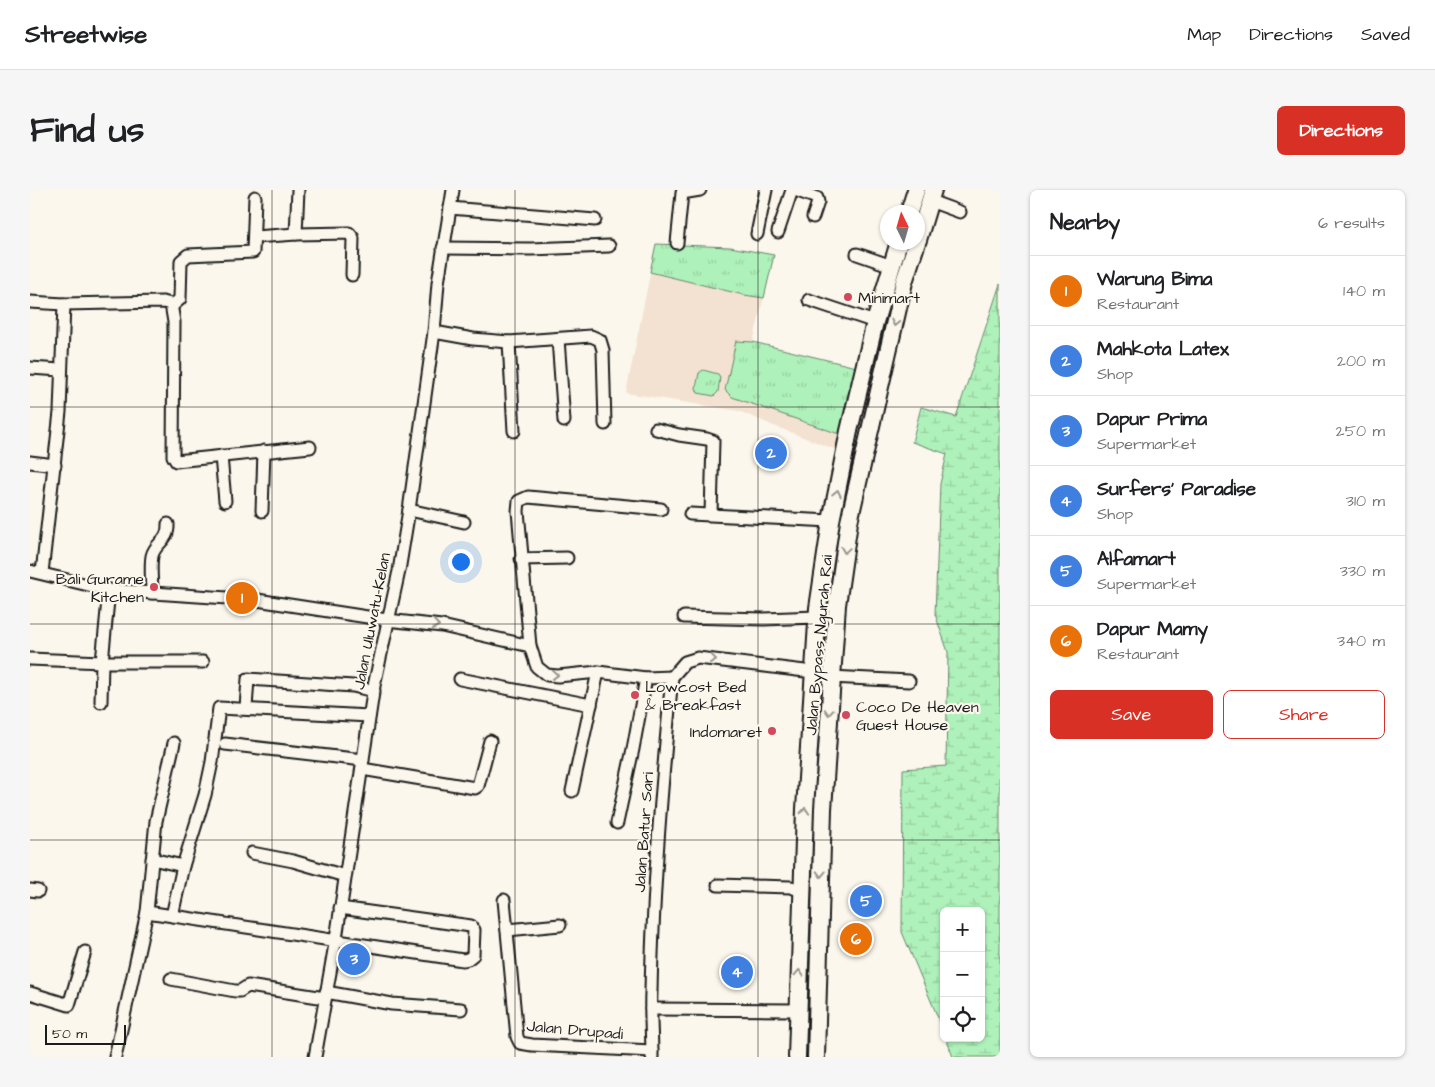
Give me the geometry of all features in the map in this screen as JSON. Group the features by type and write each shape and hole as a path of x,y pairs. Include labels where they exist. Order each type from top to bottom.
{"highway":[{"path":"911,205 916,190"},
{"name":"Jalan Bypass Ngurah Rai","path":"925,215 931,196"},
{"name":"Jalan Bypass Ngurah Rai","path":"797,1057 802,891 817,617 831,521 849,430 875,322 897,250"},
{"name":"Jalan Bypass Ngurah Rai","path":"816,1057 823,809 837,605 849,522 904,282 914,250"}],"street":[{"path":"296,234 298,190"},
{"name":"Jalan Uluwatu-Kelan","path":"316,1057 336,939 369,716 387,620 399,571 409,510 434,332 438,283 453,190"},
{"path":"677,243 682,193 700,190"},
{"path":"757,234 766,190"},
{"path":"778,232 794,190 817,198 818,202 813,217"},
{"path":"931,196 960,212"},
{"path":"172,306 180,299 181,261 183,258 188,255 251,253 254,250 255,198"},
{"path":"450,208 595,220"},
{"path":"255,237 343,233 352,235 352,275"},
{"path":"443,248 531,249 609,246"},
{"path":"858,254 892,266"},
{"path":"809,300 875,322"},
{"path":"30,302 64,304 163,302 169,303 172,306 174,322 174,458 178,461 310,447"},
{"path":"64,304 60,412 55,465 36,572 109,590 257,600 450,628 530,646"},
{"path":"434,332 473,339 509,342 597,337 602,341 604,350 605,424"},
{"path":"558,339 564,421"},
{"path":"509,342 514,431"},
{"path":"30,368 61,370"},
{"path":"656,429 713,441 712,514"},
{"path":"262,511 264,451"},
{"path":"221,456 225,501"},
{"path":"30,462 55,465"},
{"path":"661,509 532,497 524,498 518,504 521,559 530,646 537,667 547,675 558,676 598,672 646,678 672,677 685,662 698,658 813,672"},
{"path":"409,510 464,522"},
{"path":"690,514 831,521"},
{"path":"152,593 152,556 166,537 168,524"},
{"path":"521,559 567,558"},
{"path":"101,702 102,662 109,590"},
{"path":"684,617 764,619 817,617"},
{"path":"30,659 102,662 203,662"},
{"path":"572,791 598,672"},
{"name":"Jalan Batur Sari","path":"651,990 659,827 672,677"},
{"path":"832,677 909,681"},
{"path":"246,708 248,678 353,686 374,690"},
{"path":"617,823 646,678"},
{"path":"460,679 591,705"},
{"path":"172,916 184,866 205,795 212,762 219,710 221,708 246,708 369,716"},
{"path":"225,744 363,764 473,789 478,786 490,741"},
{"path":"115,1057 147,912 156,821 174,742"},
{"path":"252,853 294,861 345,876"},
{"path":"152,858 184,866"},
{"path":"718,885 791,887 802,891"},
{"name":"Jalan Drupadi","path":"504,900 517,1037 520,1043 652,1054 651,990"},
{"path":"147,912 336,939 463,960 471,957 474,952 474,930 473,926 470,925 340,908"},
{"path":"507,930 560,925"},
{"path":"30,993 69,1005 85,952"},
{"path":"171,979 238,991 248,986 392,1004 461,1009"},
{"path":"650,1009 798,1010"}],"shaded area":[{"path":"656,244 730,247 774,255 753,342 856,367 842,452 739,411 626,393"}],"green space":[{"path":"656,244 730,247 774,255 764,298 744,295 650,272"},
{"path":"1000,284 1000,1057 953,1057 947,1042 985,1042 985,907 940,907 940,1022 902,932 903,769 946,766 948,652 935,614 940,484 947,454 912,442 921,407 956,417"},
{"path":"736,341 753,342 856,367 845,436 732,397 725,390"},
{"path":"703,370 718,374 720,377 718,392 714,396 698,393 696,388 699,373"}],"place":[{"name":"Minimart","path":"848,297"},
{"name":"Mahkota Latex","path":"771,453"},
{"name":"Bali Gurame Kitchen","path":"154,587"},
{"name":"Warung Bima","path":"242,598"},
{"name":"Lowcost Bed & Breakfast","path":"635,695"},
{"name":"Coco De Heaven Guest House","path":"846,715"},
{"name":"Indomaret","path":"772,731"},
{"name":"Alfamart","path":"866,901"},
{"name":"Dapur Mamy","path":"856,939"},
{"name":"Dapur Prima","path":"354,959"},
{"name":"Surfers' Paradise","path":"737,972"}]}
